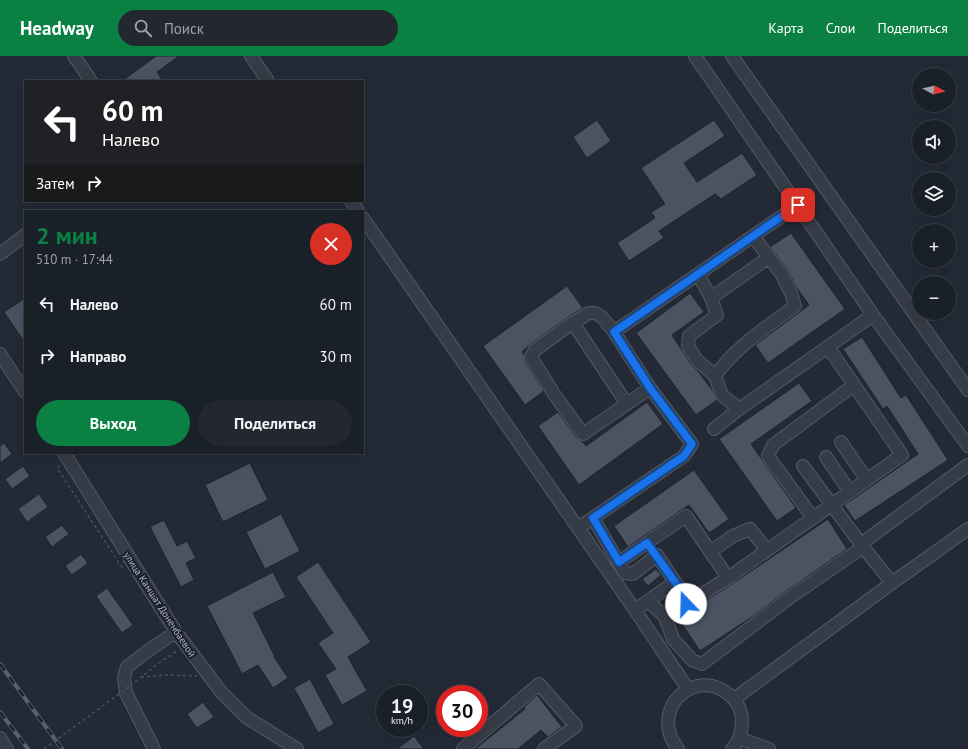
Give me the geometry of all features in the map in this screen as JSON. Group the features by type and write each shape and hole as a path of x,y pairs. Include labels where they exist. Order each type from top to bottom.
{"street":[{"path":"74,56 91,80"},
{"path":"251,56 267,80"},
{"path":"695,56 873,315 968,446"},
{"path":"732,56 968,390"},
{"path":"614,332 798,205"},
{"path":"364,219 635,610 688,689"},
{"path":"0,254 24,236"},
{"path":"715,376 722,366 750,340 795,306 791,293 782,275 752,236"},
{"path":"711,298 768,258"},
{"path":"698,274 711,298 717,315 689,336 688,346 697,360 715,376 722,395 738,409"},
{"path":"578,528 684,456 692,444 650,388 614,332 602,317 595,313 589,313 573,323 535,350 531,357 554,394 583,434 650,388"},
{"path":"714,429 738,409 873,315"},
{"path":"573,323 627,404"},
{"path":"665,617 728,578 902,455 828,346"},
{"path":"0,354 24,390"},
{"path":"813,518 768,456 772,445 854,385"},
{"path":"841,442 867,480"},
{"name":"улица Камшат Доненбаевой","path":"65,454 176,632 222,693 246,717 297,749"},
{"path":"826,457 850,492"},
{"path":"648,601 665,617 673,639 692,660 702,664 968,465"},
{"path":"803,466 862,545 892,582"},
{"path":"619,562 686,516 728,578"},
{"path":"593,518 625,573 633,574 657,555"},
{"path":"710,552 733,536 750,529 767,550"},
{"path":"734,699 892,582 968,529"},
{"path":"647,543 686,595 686,604"},
{"path":"635,610 675,582"},
{"path":"154,749 126,693 124,677 127,667 176,632"},
{"path":"463,749 540,684 576,726 544,749"},
{"path":"678,749 672,741 668,729 668,718 671,706 678,696 688,689 702,686 718,687 734,699 739,708 742,718 742,728 739,738 732,749"},
{"path":"0,738 7,749"},
{"path":"739,738 769,749"}],"path":[{"path":"141,677 167,675 200,676"},
{"path":"44,749 130,686"}],"building":[{"path":"156,56 179,56 157,72 162,80 123,80"},
{"path":"597,120 611,141 587,158 573,137"},
{"path":"714,120 725,136 684,163 697,182 742,153 757,175 721,199 715,194 659,231 664,238 629,261 617,243 655,218 651,212 665,204 641,168"},
{"path":"791,233 845,309 768,363 755,345 809,305 796,287 788,271 770,247"},
{"path":"567,286 583,308 561,322 522,352 525,361 544,391 525,405 483,346"},
{"path":"690,293 704,312 672,335 691,364 713,391 717,400 696,415 636,333"},
{"path":"24,299 24,342 4,312"},
{"path":"862,337 901,398 906,395 948,460 855,521 844,505 918,454 887,406 883,409 843,349"},
{"path":"799,383 812,401 751,444 796,508 777,521 719,439"},
{"path":"647,402 663,424 579,485 538,426 558,412 577,438 586,446"},
{"path":"4,443 12,454 0,463 0,446"},
{"path":"250,463 268,500 223,522 205,485"},
{"path":"23,466 30,476 12,489 5,479"},
{"path":"694,470 729,519 709,533 689,505 628,547 614,526"},
{"path":"39,494 48,507 27,522 18,509"},
{"path":"281,514 300,551 265,569 246,532"},
{"path":"828,519 847,549 755,615 700,651 678,618 732,584"},
{"path":"164,520 177,546 187,541 196,558 186,563 194,580 181,587 150,527"},
{"path":"62,525 69,534 52,547 45,537"},
{"path":"81,554 88,563 72,575 65,566"},
{"path":"318,562 371,642 348,657 367,691 342,705 325,675 336,669 318,643 333,633 296,577"},
{"path":"656,569 661,575 648,586 642,579"},
{"path":"273,572 286,597 253,613 274,657 288,678 273,688 258,665 242,674 207,606"},
{"path":"107,588 133,625 122,633 96,596"},
{"path":"310,679 334,724 318,733 294,688"},
{"path":"537,695 562,727 548,737 541,730 518,749 475,749 525,709 524,707"},
{"path":"203,702 214,717 197,728 187,714"},
{"path":"415,737 424,749 397,749"}],"railway":[{"path":"0,664 62,749"},
{"path":"0,712 28,749"}],"route":[{"path":"686,604 686,595 647,543 619,562 593,518 684,456 692,444 650,388 614,332 798,205"}]}
